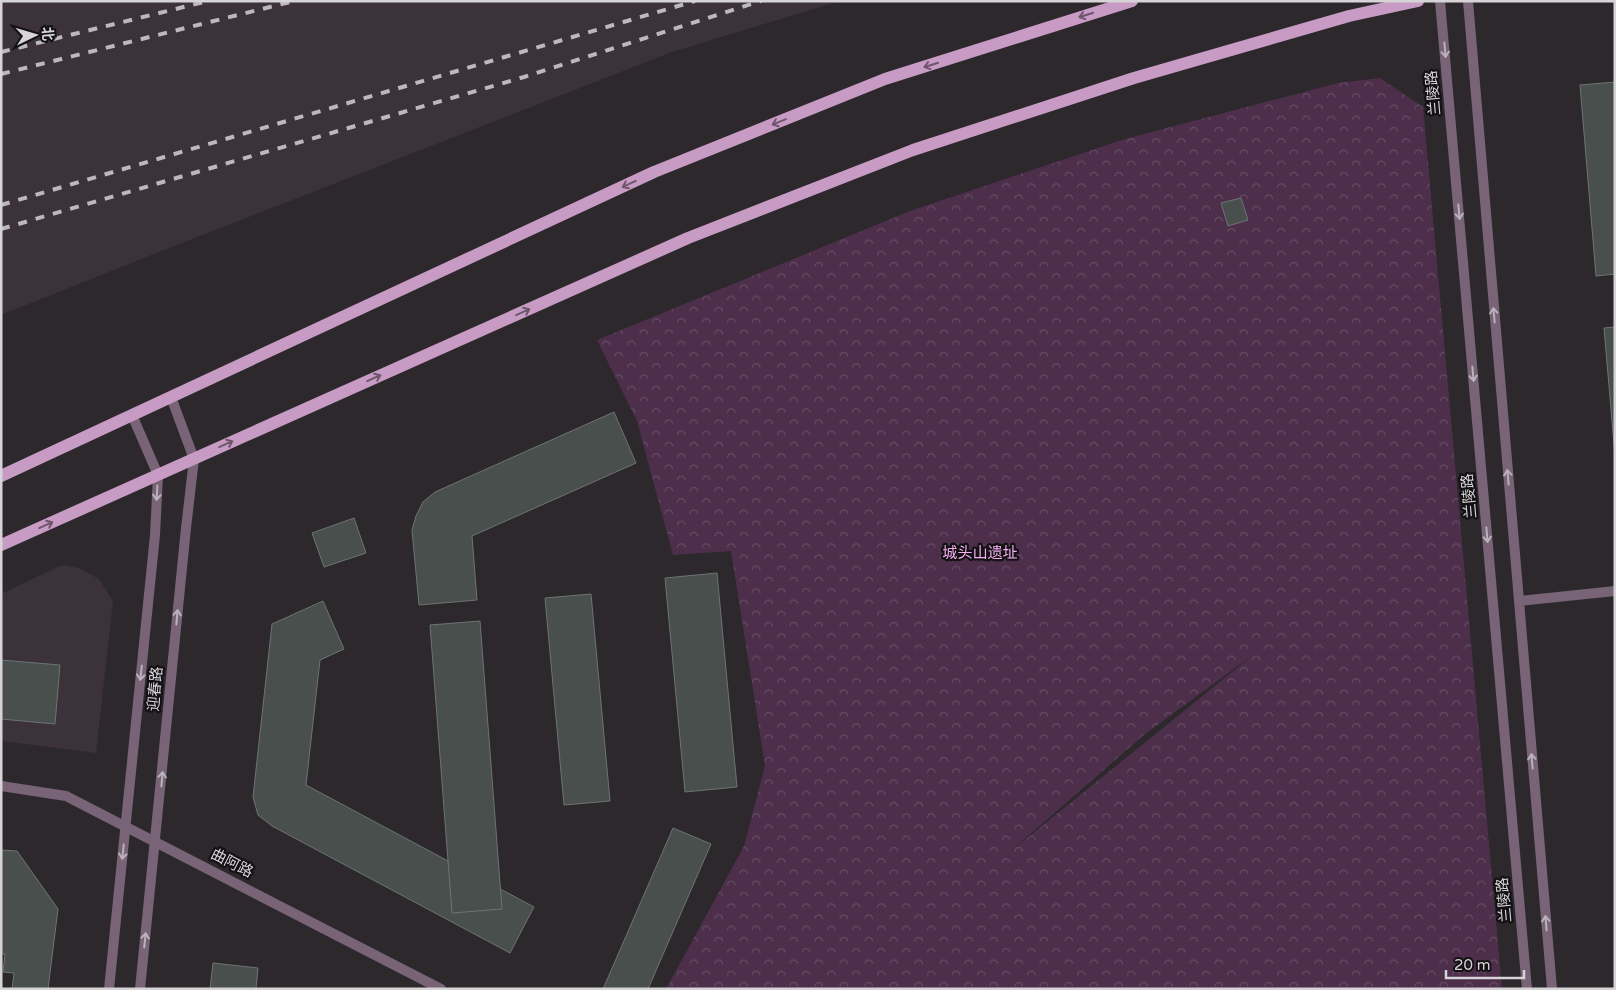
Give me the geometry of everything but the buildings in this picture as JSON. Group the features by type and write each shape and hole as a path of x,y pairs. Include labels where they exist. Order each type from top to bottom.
{"main road":[{"path":"1,476 654,172 885,79 1132,1"},
{"path":"1,545 688,238 913,150 1134,78 1349,16 1418,1"}],"street":[{"name":"兰陵路","path":"1440,1 1527,989"},
{"path":"1468,1 1552,989"},
{"name":"迎春路","path":"140,989 194,459 171,397"},
{"name":"迎春路","path":"109,989 155,535 158,475 132,415"},
{"path":"1519,601 1615,591"},
{"name":"曲阿路","path":"1,786 66,796 441,989"}],"shaded area":[{"path":"1,1 840,1 672,52 1,315"},
{"path":"62,565 79,568 99,579 113,601 96,753 1,741 1,594"}],"green space":[{"name":"城头山遗址","path":"1380,78 1423,107 1502,989 666,989 744,846 765,766 731,551 673,555 637,421 597,340 910,211 1125,139 1338,83","holes":["1253,655 1005,856 1145,734"]}],"railway":[{"path":"1,52 208,1"},
{"path":"1,74 294,1"},
{"path":"1,205 695,1"},
{"path":"1,229 524,77 761,1"}]}
